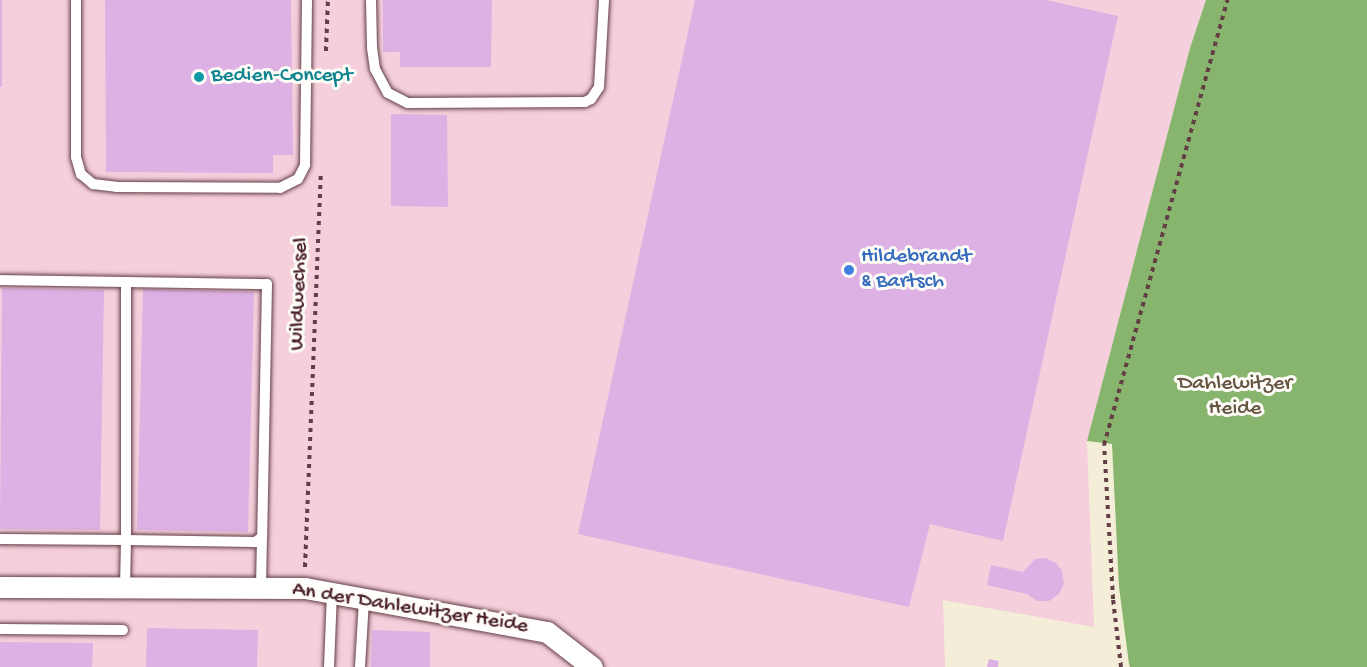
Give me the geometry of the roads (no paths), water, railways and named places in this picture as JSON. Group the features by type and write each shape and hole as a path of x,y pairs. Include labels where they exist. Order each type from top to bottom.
{"street":[{"name":"An der Dahlewitzer Heide","path":"0,587 305,588 547,632 592,667"}],"lane":[{"path":"76,0 76,157 81,174 93,184 116,187 221,188 280,188 298,178 305,165 307,0"},
{"path":"371,0 372,48 380,82 398,100 420,103 585,102 591,99 599,87 604,0"},
{"path":"0,280 267,284 261,588"},
{"path":"125,588 126,282"},
{"path":"0,539 255,542 262,537"},
{"path":"329,667 332,593"},
{"path":"360,667 364,599"},
{"path":"0,629 123,630"}],"place":[{"name":"Bedien-Concept","path":"199,77"},
{"name":"Hildebrandt & Bartsch","path":"849,270"}],"park label":[{"name":"Dahlewitzer Heide","path":"1235,396"}]}
